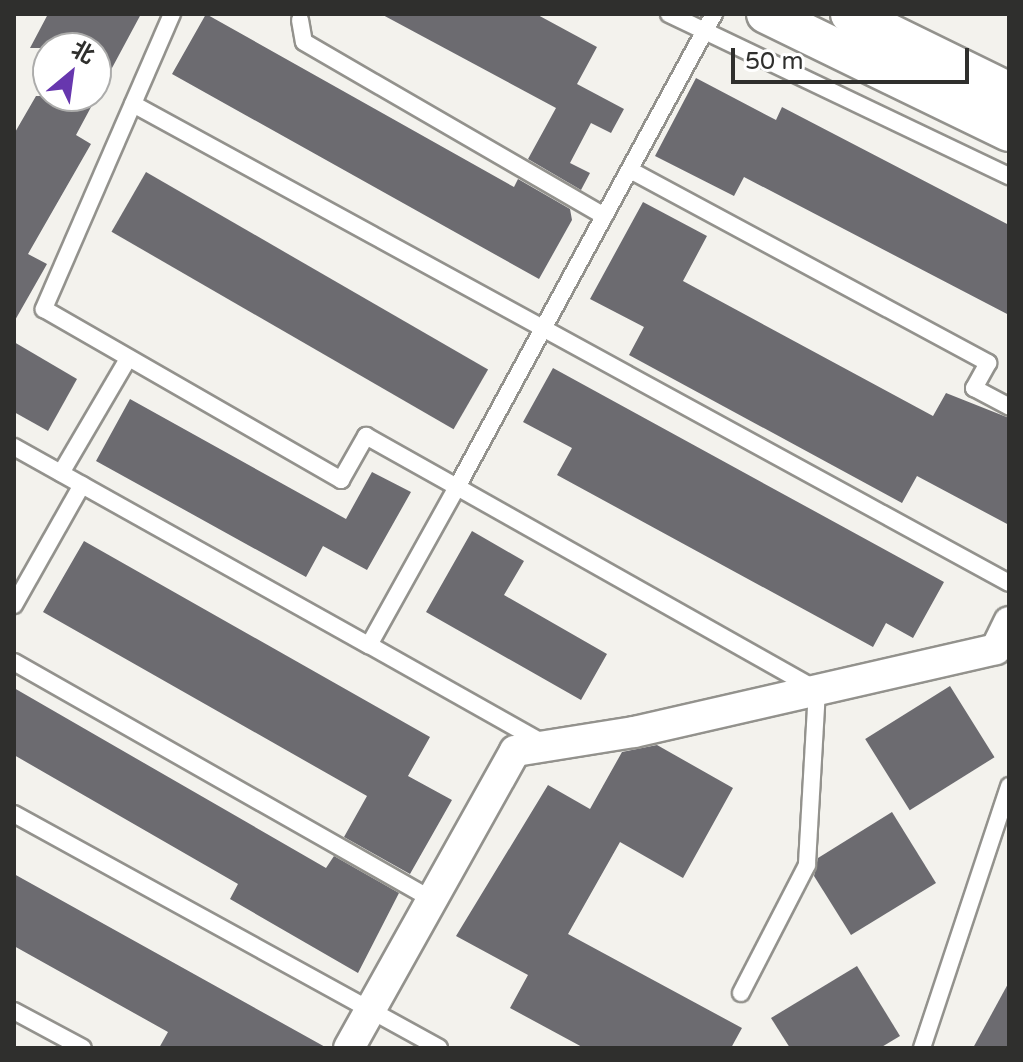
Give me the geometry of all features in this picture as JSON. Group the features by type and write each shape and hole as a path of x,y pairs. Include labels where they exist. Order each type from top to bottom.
{"street":[{"path":"766,14 1009,132"},
{"path":"850,14 1009,92"},
{"path":"349,1048 515,751 1002,653 1009,622"}],"lane":[{"path":"172,14 44,309 341,480 366,436 817,690 807,865 741,993"},
{"path":"669,14 1009,176"},
{"path":"369,645 714,14"},
{"path":"298,16 304,42 604,216"},
{"path":"133,104 1009,583"},
{"path":"630,170 988,363 974,388 1009,407"},
{"path":"61,473 128,359"},
{"path":"14,447 545,745"},
{"path":"14,605 82,485"},
{"path":"14,662 432,899"},
{"path":"922,1048 1009,786"},
{"path":"14,814 439,1048"},
{"path":"14,1011 83,1048"}],"building":[{"path":"48,14 141,14 112,68 112,32 38,32"},
{"path":"206,14 514,187 518,179 570,209 572,220 539,279 172,74"},
{"path":"381,14 536,14 597,47 577,84 624,109 611,133 591,123 570,163 590,173 581,190 528,159 556,108"},
{"path":"696,78 776,120 782,107 1009,225 1009,315 744,177 734,196 655,156"},
{"path":"32,103 32,112 88,112 76,135 91,144 28,254 47,264 14,322 14,134"},
{"path":"146,172 488,369 454,429 112,232"},
{"path":"643,202 707,236 683,281 933,416 946,393 1009,418 1009,525 917,476 902,503 629,355 644,327 590,299"},
{"path":"14,342 77,379 48,431 14,412"},
{"path":"553,368 944,582 913,638 886,623 873,647 557,475 572,448 523,422"},
{"path":"130,399 346,519 372,472 411,492 367,570 323,546 306,577 96,461"},
{"path":"472,531 524,561 504,595 607,654 581,700 426,612"},
{"path":"84,541 430,737 408,776 452,800 410,874 344,837 367,796 43,612"},
{"path":"950,686 995,757 910,810 865,739"},
{"path":"14,688 326,868 334,856 399,893 358,973 230,899 238,884 14,755"},
{"path":"657,745 733,788 683,878 620,842 568,934 742,1028 731,1048 584,1048 510,1008 528,975 456,936 548,785 590,809 622,752"},
{"path":"892,812 936,883 851,935 814,876 818,858"},
{"path":"14,874 327,1048 159,1048 168,1032 14,946"},
{"path":"857,966 900,1036 880,1048 790,1048 771,1018"},
{"path":"1009,982 1009,1048 973,1048"}]}
